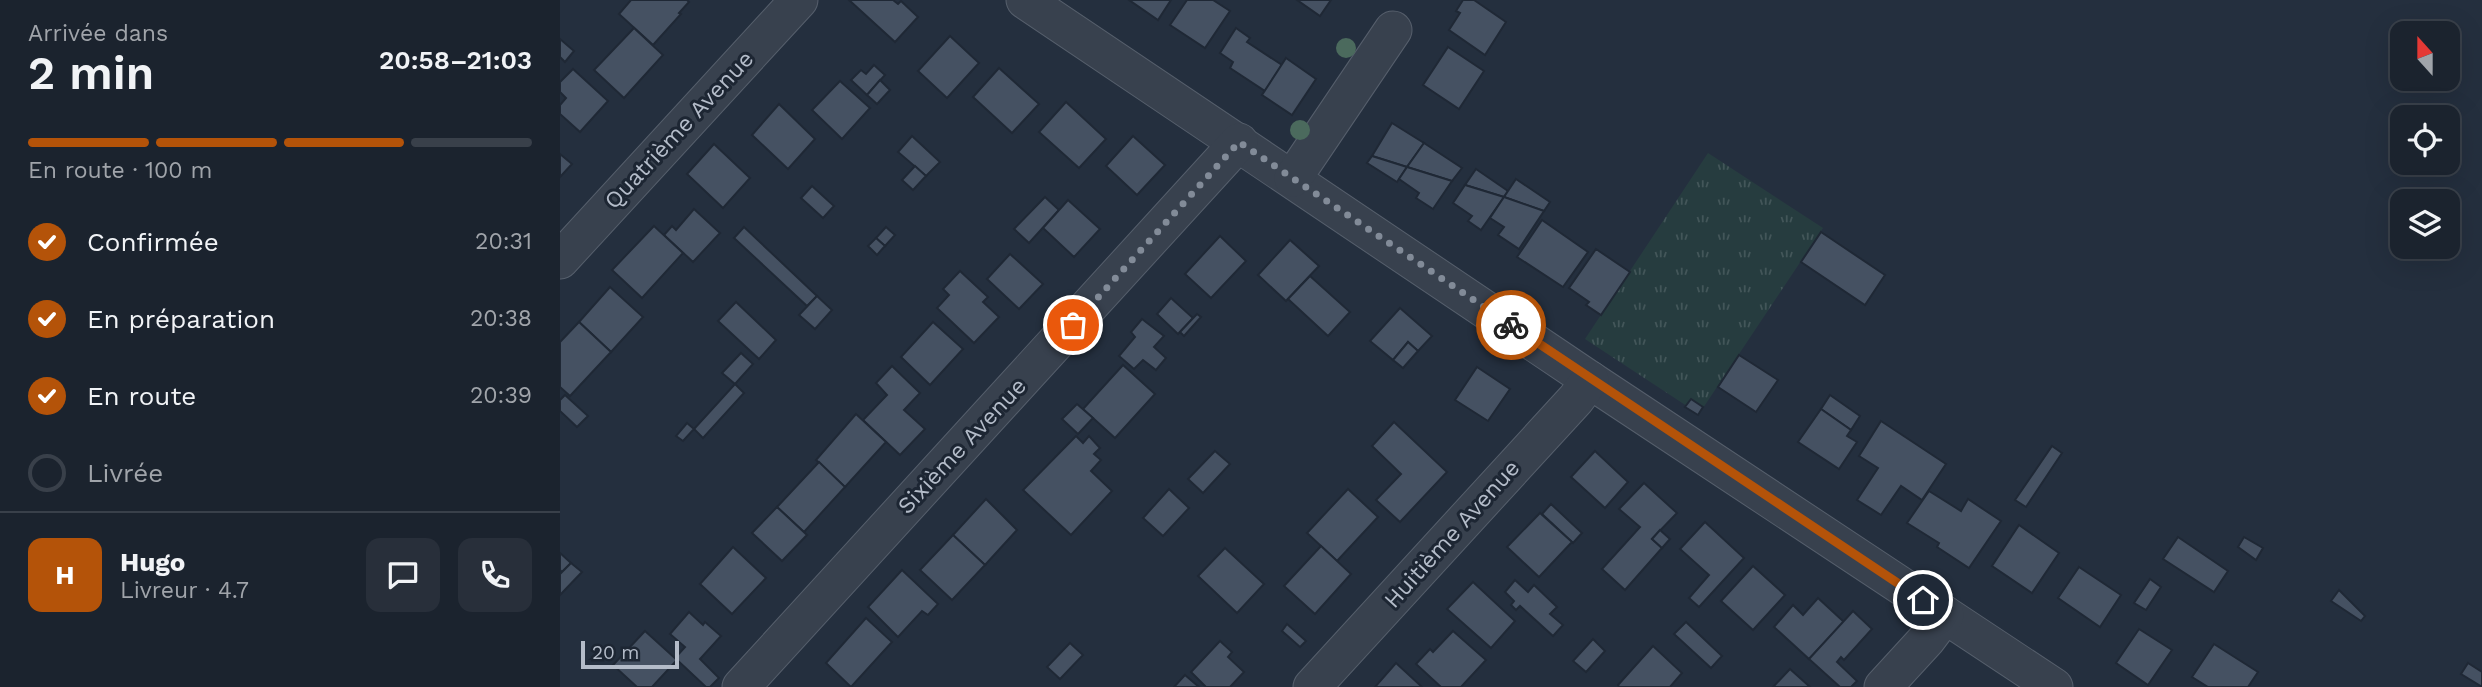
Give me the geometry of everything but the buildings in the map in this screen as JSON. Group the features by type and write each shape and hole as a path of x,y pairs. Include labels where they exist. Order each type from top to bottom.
{"street":[{"name":"Quatrième Avenue","path":"560,260 799,0"},
{"path":"1025,0 1590,380 2054,687"},
{"path":"1293,178 1393,30"},
{"name":"Sixième Avenue","path":"741,687 1239,142"},
{"name":"Huitième Avenue","path":"1312,687 1576,399 1590,380"},
{"path":"1883,687 1945,615"}],"green space":[{"path":"1708,153 1823,228 1699,414 1585,339"}],"way so far":[{"path":"1073,325 1239,142 1511,325"}],"route":[{"path":"1511,325 1923,600"}]}
